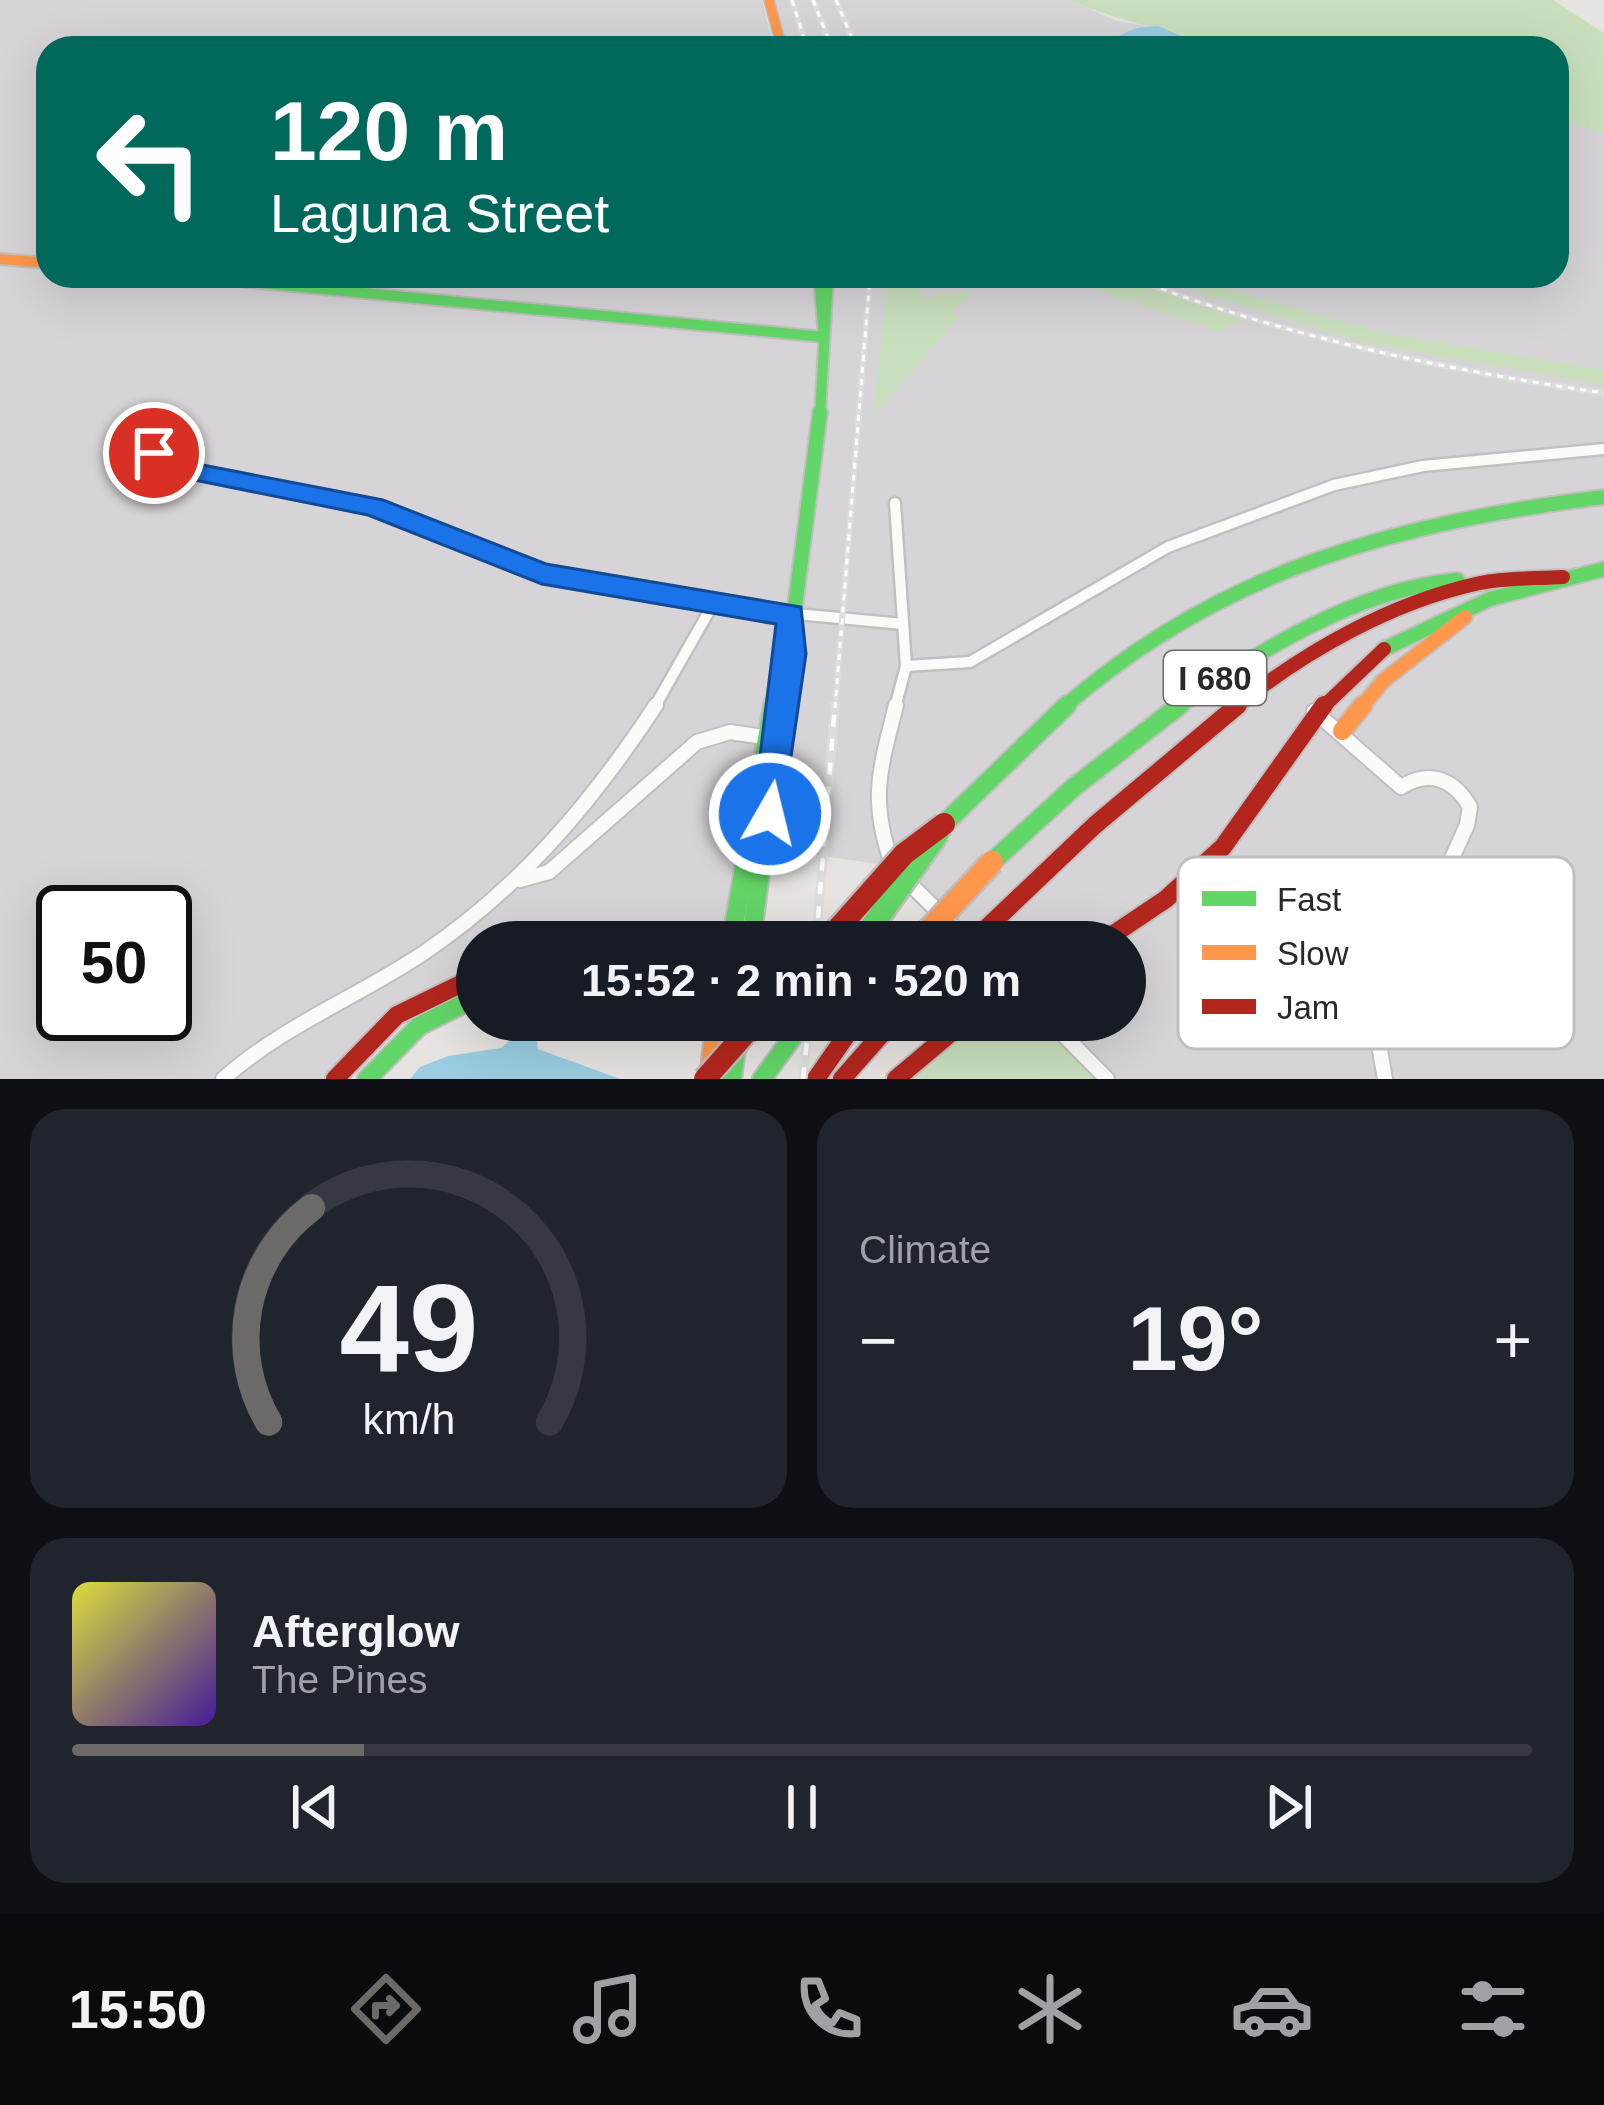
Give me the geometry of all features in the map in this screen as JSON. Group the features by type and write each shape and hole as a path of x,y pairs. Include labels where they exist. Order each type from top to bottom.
{"main road":[{"path":"766,0 775,36"},
{"path":"0,259 36,262"},
{"path":"311,288 824,337"},
{"path":"736,921 755,831 764,737 778,650 790,614 820,416 824,337 820,288"},
{"path":"824,337 830,324 828,288"},
{"name":"I 680","path":"876,921 944,824 1017,742 1082,684 1170,622 1231,588 1314,553 1400,526 1490,508 1604,497"},
{"name":"I 680","path":"1207,857 1242,823 1314,711 1380,653 1477,607 1563,577 1604,569"},
{"name":"I 680","path":"995,921 1274,677 1376,620 1484,580 1511,573 1563,577"},
{"name":"I 680","path":"937,921 992,862 1147,726 1245,661 1396,594 1447,580 1484,580"},
{"path":"1342,731 1383,681 1477,607"},
{"path":"754,921 791,654 790,614"},
{"path":"845,921 904,854 944,824"},
{"name":"I 680","path":"1134,921 1178,885"},
{"path":"335,1079 394,1015 456,983"},
{"path":"367,1079 430,1018 456,1006"},
{"path":"706,1079 712,1041"},
{"path":"732,1079 737,1041"},
{"path":"706,1079 739,1041"},
{"path":"762,1079 790,1041"},
{"path":"816,1079 842,1041"},
{"path":"842,1079 875,1041"},
{"path":"896,1079 941,1041"}],"street":[{"path":"906,666 970,662 1168,547 1312,492 1423,466 1604,449"},
{"path":"154,453 179,469 349,500 542,574 662,590 712,606 903,624"},
{"path":"137,479 179,469"},
{"path":"895,502 906,666 874,793 877,822 892,866 949,921"},
{"path":"223,1079 260,1047 422,954 491,907 520,880 639,732 712,606"},
{"path":"1314,711 1401,787 1414,778 1435,777 1456,788 1470,807 1453,857"},
{"path":"520,880 549,872 698,742 730,732 764,737"},
{"path":"1070,1041 1107,1079"},
{"path":"1380,1049 1385,1079"}],"shaded area":[{"path":"0,0 762,0 771,36 36,36 36,288 1569,288 1569,123 1604,133 1604,1079 1104,1079 1065,1041 1146,1041 1146,921 946,921 893,866 765,848 739,921 456,921 456,982 335,1079 0,1079"},
{"path":"769,0 1069,0 1117,21 1184,36 779,36"}],"green space":[{"path":"1068,0 1553,0 1604,33 1604,133 1569,123 1569,36 1179,36"},
{"path":"887,288 918,288 923,298 974,290 953,314 959,317 873,416"},
{"path":"1095,288 1153,288 1241,320 1220,332 1136,303 1156,295 1127,302"},
{"path":"1185,288 1222,288 1389,334 1604,370 1604,385 1361,342"},
{"path":"941,1041 1069,1041 1107,1079 896,1079"}],"water":[{"path":"1158,26 1181,36 1118,36"},
{"path":"509,1041 537,1041 538,1049 620,1079 410,1079 420,1067 448,1056 501,1048"}],"railway":[{"path":"792,0 803,36"},
{"path":"813,0 827,36"},
{"path":"836,0 851,36"},
{"path":"835,708 869,288"},
{"path":"1160,288 1362,348 1604,393"},
{"path":"818,921 835,705"},
{"path":"803,1079 807,1041"}],"traffic: fast":[{"path":"311,288 824,337"},
{"path":"820,288 824,337"},
{"path":"754,921 820,416 827,288"},
{"path":"944,824 1017,748 1090,685 1163,632 1239,589 1319,555 1405,530 1500,510 1604,497"},
{"path":"1384,649 1490,599 1604,569"},
{"path":"992,862 1116,752 1252,659 1351,610 1416,587 1457,580"},
{"path":"735,921 787,625"},
{"path":"876,921 938,833"},
{"path":"367,1079 419,1026 456,1008"},
{"path":"732,1079 737,1041"},
{"path":"762,1079 790,1041"}],"traffic: slow":[{"path":"769,0 779,36"},
{"path":"0,259 36,262"},
{"path":"1342,731 1383,681 1465,617"},
{"path":"937,921 992,862"},
{"path":"710,1068 713,1041"}],"traffic: jam":[{"path":"994,921 1166,762 1242,701 1321,648 1401,607 1483,582 1563,577"},
{"path":"1213,857 1256,807 1325,704 1384,649"},
{"path":"845,921 904,854 944,824"},
{"path":"1134,921 1178,889"},
{"path":"335,1079 380,1028 456,983"},
{"path":"705,1079 738,1041"},
{"path":"816,1079 842,1041"},
{"path":"842,1079 875,1041"},
{"path":"896,1079 941,1041"}],"route":[{"path":"154,453 179,469 374,507 542,574 662,590 712,606 790,614 791,654 770,814"}]}
